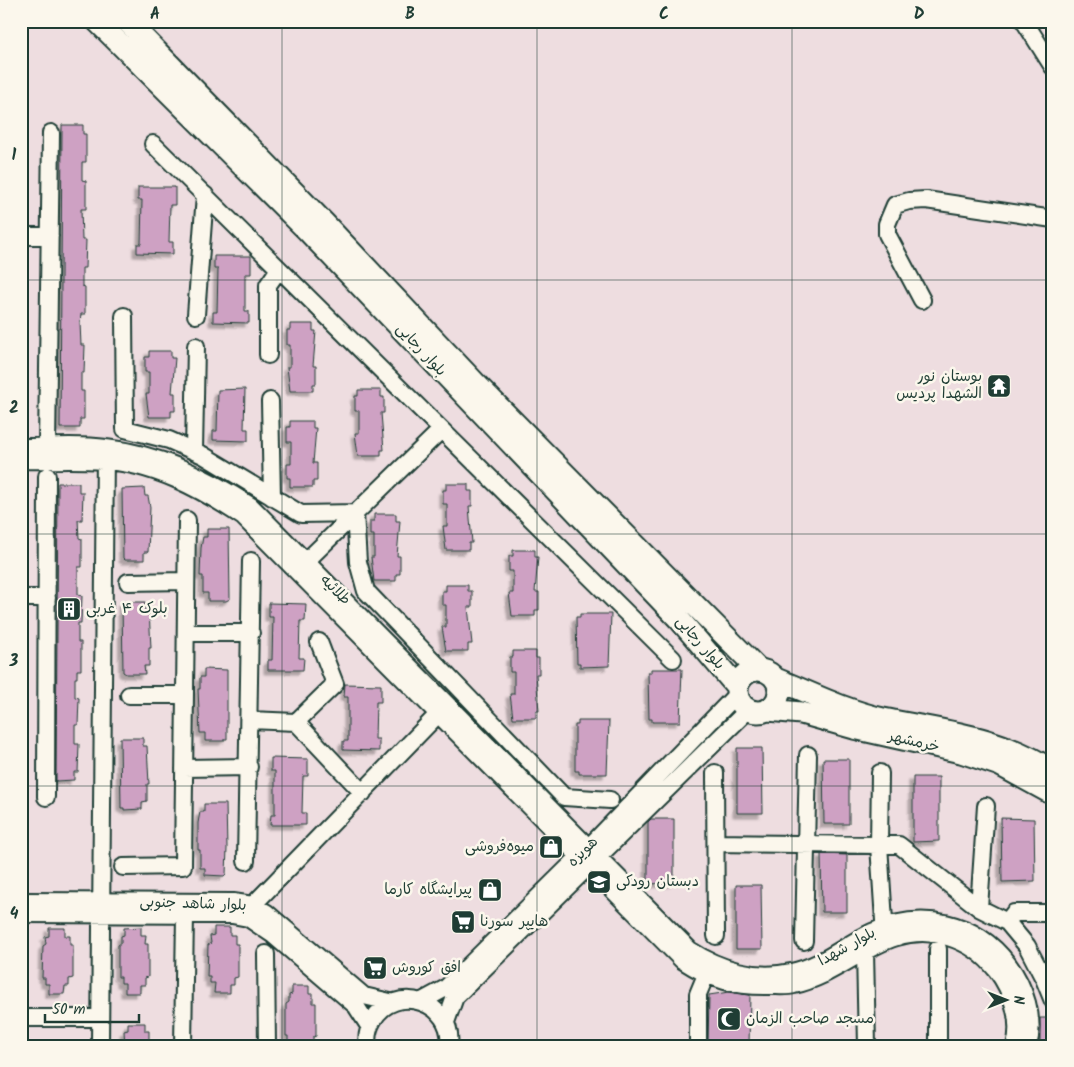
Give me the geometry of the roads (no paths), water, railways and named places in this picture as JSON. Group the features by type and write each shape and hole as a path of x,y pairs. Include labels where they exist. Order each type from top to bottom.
{"main road":[{"name":"بلوار رجایی","path":"97,21 308,231 679,619 747,700"},
{"name":"بلوار رجایی","path":"127,21 324,223 476,384 758,669"},
{"path":"758,669 765,670 776,679 780,693 774,706 747,700 744,674 758,669"},
{"name":"خرمشهر","path":"776,679 848,708 882,719 974,737 1008,748 1053,771"},
{"name":"خرمشهر","path":"747,700 854,728 961,752 1000,765 1053,794"}],"street":[{"path":"1024,21 1053,67"},
{"path":"47,448 51,133"},
{"path":"154,144 440,430 673,659"},
{"path":"196,315 205,195"},
{"path":"922,300 888,234 887,224 895,206 909,201 926,200 1053,219"},
{"path":"21,236 50,236"},
{"path":"268,355 268,285 279,269"},
{"path":"124,316 125,429 169,440 194,450 301,514 356,513"},
{"path":"194,450 196,346"},
{"path":"270,401 272,497"},
{"path":"302,565 440,430"},
{"name":"طلائیه","path":"21,447 104,454 168,476 211,496 243,517 302,565 594,861"},
{"path":"100,1046 104,454"},
{"name":"طلائیه","path":"21,460 104,454"},
{"path":"46,797 48,476"},
{"path":"356,513 358,562 366,591 564,797 610,800"},
{"path":"123,867 183,866 187,520"},
{"path":"246,861 250,720 251,561"},
{"path":"128,582 186,581"},
{"path":"21,598 47,598"},
{"path":"186,633 250,633"},
{"path":"296,722 335,684 319,642"},
{"path":"130,695 185,695"},
{"name":"هویزه","path":"446,1022 455,997 594,861 747,700"},
{"path":"253,905 444,709"},
{"path":"250,720 296,722 363,793"},
{"path":"804,941 808,756"},
{"path":"184,768 249,767"},
{"path":"716,773 716,936"},
{"path":"880,773 879,845 885,934"},
{"path":"978,908 986,806"},
{"path":"716,843 806,846 899,845 978,908 1007,922 1027,946 1053,1001"},
{"name":"هویزه","path":"422,1001 446,988 594,861"},
{"name":"بلوار شهدا","path":"594,861 682,960 708,969 731,984 792,986 824,976 872,932 885,934 935,933 963,942 988,958 1006,982 1016,1010 1015,1046"},
{"name":"بلوار شاهد جنوبی","path":"21,901 185,915 248,918 260,924 356,1006 369,1026"},
{"name":"بلوار شاهد جنوبی","path":"21,914 233,902 253,905 282,925 364,996 390,1002 406,998 422,1001"},
{"path":"1007,922 1014,913 1053,913"},
{"path":"183,1046 185,915"},
{"name":"بلوار شهدا","path":"843,957 865,951 903,921 937,920 969,930 997,949 1017,976 1029,1007 1028,1046"},
{"path":"938,949 938,1046"},
{"path":"865,951 867,1046"},
{"path":"266,954 267,1046"},
{"path":"698,1046 698,994 708,969"},
{"path":"422,1001 436,1009 446,1022 450,1038 448,1046"},
{"path":"368,1046 369,1026 377,1012 390,1002"},
{"path":"21,1018 100,1018"}],"place":[{"name":"بوستان نور الشهدا پردیس","path":"999,386"},
{"name":"بلوک ۴ غربی","path":"69,609"},
{"name":"میوه‌فروشی","path":"551,847"},
{"name":"دبستان رودکی","path":"599,882"},
{"name":"پیرایشگاه کارما","path":"490,890"},
{"name":"هایپر سورنا","path":"463,922"},
{"name":"افق کوروش","path":"375,968"},
{"name":"مسجد صاحب الزمان","path":"729,1019"}]}
